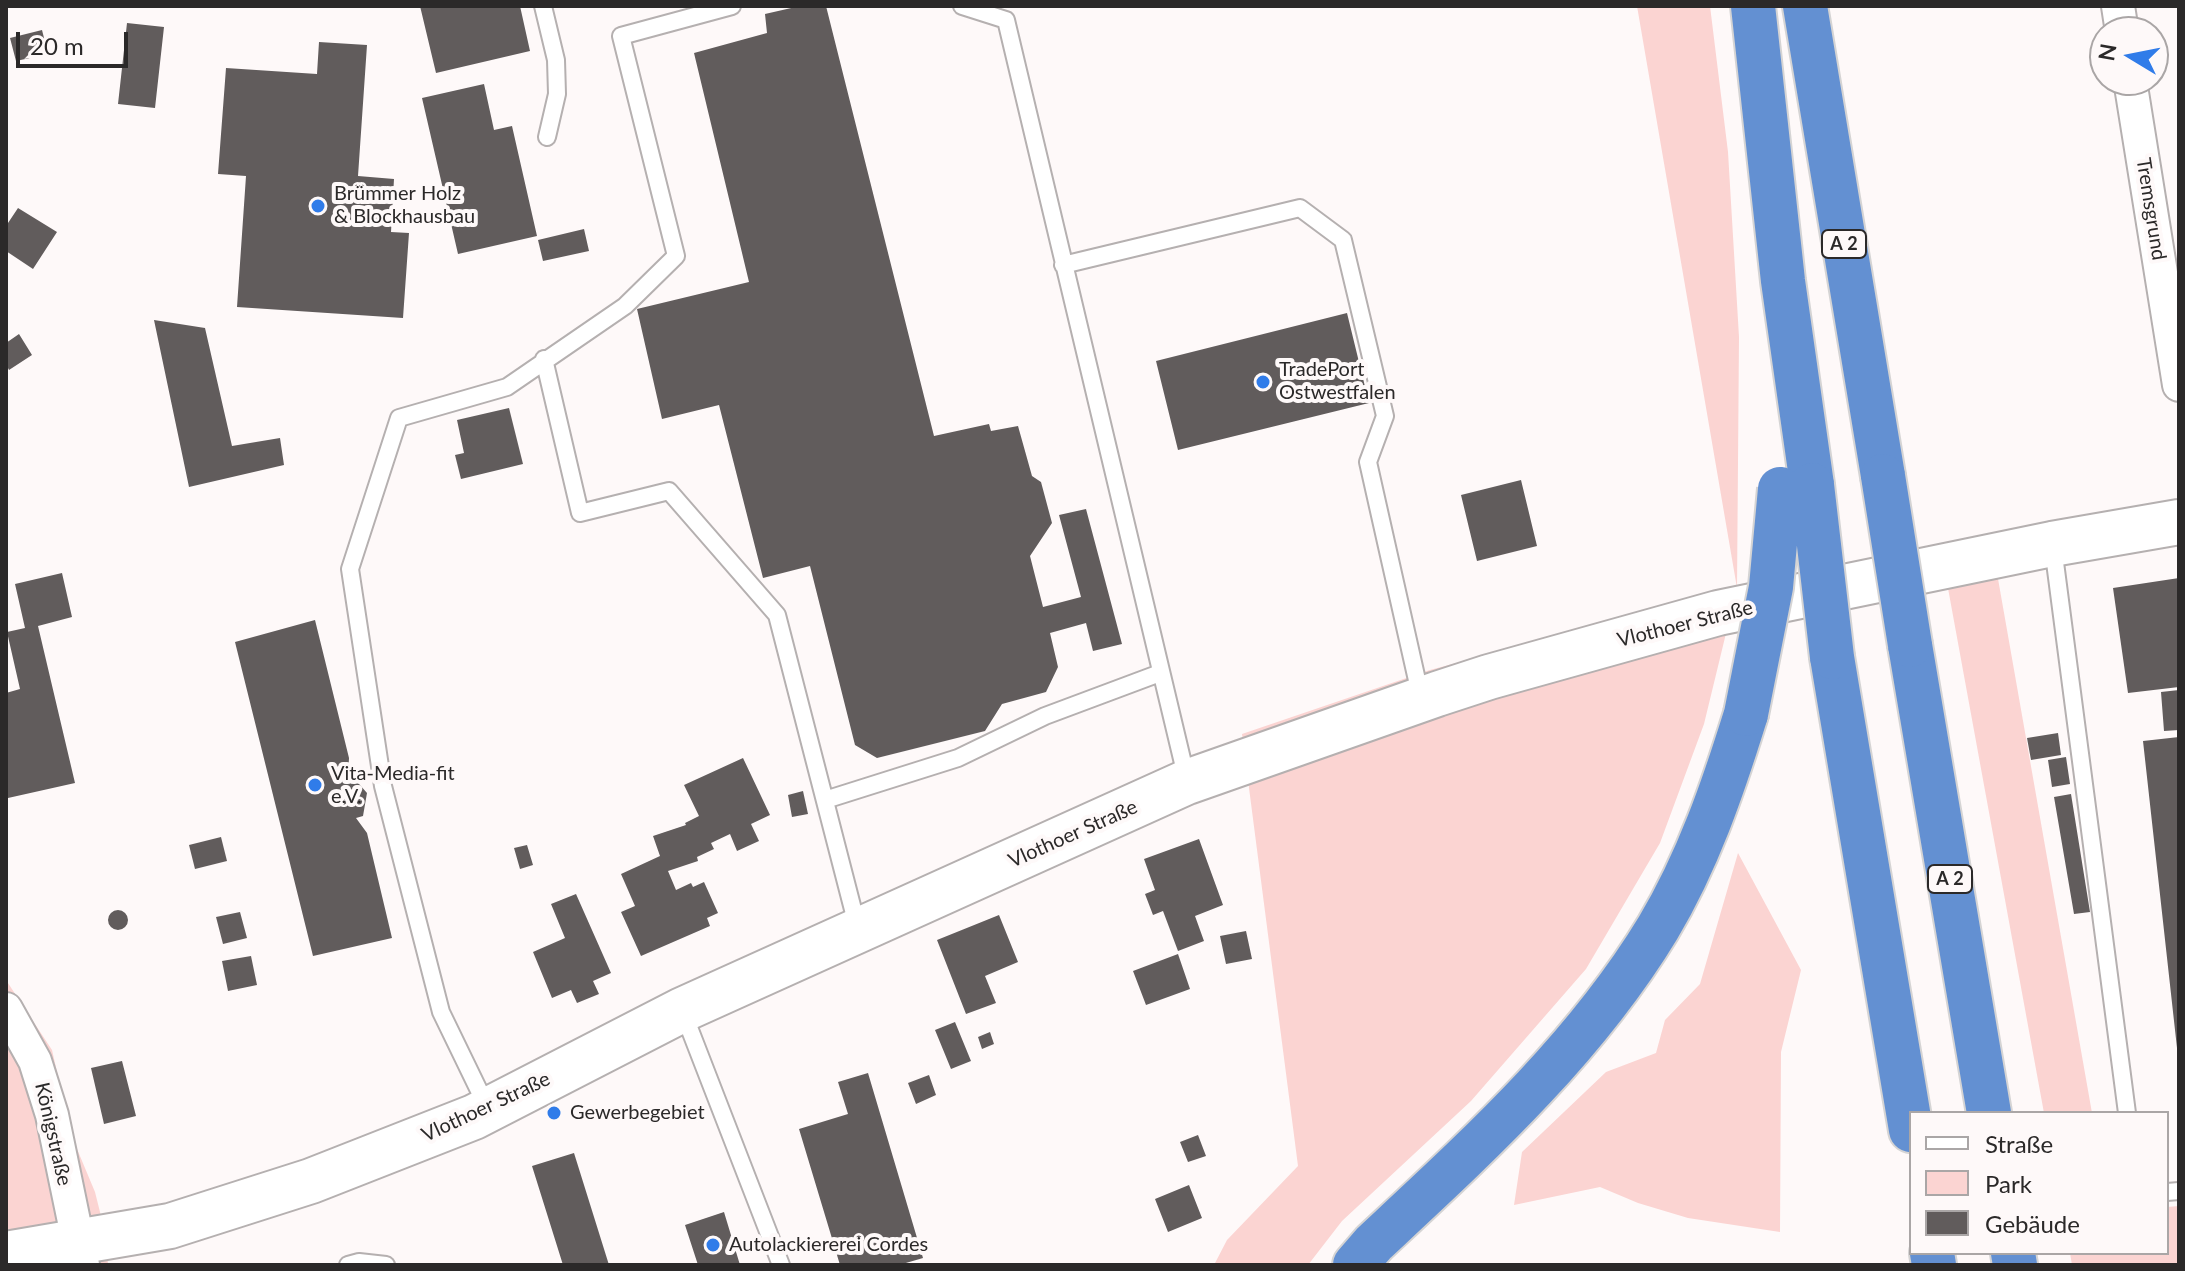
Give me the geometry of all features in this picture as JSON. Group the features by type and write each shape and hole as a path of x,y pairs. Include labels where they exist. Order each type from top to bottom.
{"highway":[{"name":"A 2","path":"1806,9 1989,1111"},
{"path":"1753,13 1783,281 1796,487 1832,657 1909,1118"},
{"path":"1355,1265 1547,1076 1615,990 1658,928 1694,860 1722,791 1746,714 1771,587 1796,487"}],"main road":[{"name":"Vlothoer Straße","path":"6,1254 80,1254 297,1185 488,1110 682,1010 1187,782 1489,677 1718,613 2052,544 2179,522"}],"street":[{"name":"Tremsgrund","path":"2133,96 2179,385"},
{"name":"Königstraße","path":"6,1009 40,1075 52,1115 80,1254"}],"lane":[{"path":"543,6 556,60 557,94 547,137"},
{"path":"488,1110 441,1012 387,801 350,569 399,418 507,387 625,306 676,256 621,36 732,6"},
{"path":"962,6 1006,20 1187,782"},
{"path":"1063,265 1300,208 1343,240 1385,416 1368,462 1422,700"},
{"path":"544,359 580,513 669,491 777,615 858,931"},
{"path":"2052,544 2127,1111"},
{"path":"825,800 958,758 1045,716 1160,673"},
{"path":"682,1010 781,1265"},
{"path":"348,1265 359,1262 386,1265"}],"green space":[{"path":"1637,6 1710,6 1728,152 1739,337 1737,588"},
{"path":"1991,539 2092,1111 2044,1111 1941,550"},
{"path":"1737,588 1704,724 1660,843 1586,969 1471,1101 1342,1221 1308,1265 1214,1265 1227,1240 1298,1166 1242,734 1430,670"},
{"path":"1738,853 1801,970 1781,1052 1780,1232 1688,1218 1638,1203 1600,1187 1514,1205 1522,1152 1606,1072 1656,1053 1665,1020 1700,984"},
{"path":"6,980 52,1050 72,1137 95,1192 106,1236 108,1265 6,1265"},
{"path":"2179,1206 2179,1265 2072,1265 2070,1255 2169,1255 2169,1207"}],"building":[{"path":"420,6 520,6 530,51 436,73"},
{"path":"800,6 826,6 934,436 989,424 991,431 1018,426 1032,476 1041,482 1052,523 1030,556 1043,607 1081,597 1059,515 1086,509 1122,644 1093,651 1086,623 1050,633 1058,667 1046,692 1002,704 985,731 877,758 855,745 810,566 763,578 719,405 662,419 637,309 749,282 694,53 767,33 765,14"},
{"path":"127,23 164,27 155,108 118,104"},
{"path":"42,30 48,54 16,61 10,38"},
{"name":"Brümmer Holz & Blockhausbau","path":"319,42 367,45 358,176 394,179 391,232 409,233 403,318 237,307 246,176 218,174 226,68 317,74"},
{"path":"484,84 494,130 512,126 537,236 458,254 422,98"},
{"path":"18,208 57,232 33,269 6,251 6,226"},
{"path":"584,229 589,251 543,261 538,240"},
{"name":"TradePort Ostwestfalen","path":"1347,313 1369,403 1178,450 1156,361"},
{"path":"154,320 205,328 232,446 280,438 284,465 189,487"},
{"path":"19,334 32,355 9,370 6,343"},
{"path":"509,408 523,464 461,479 455,455 464,453 457,420"},
{"path":"1521,480 1537,546 1477,561 1461,495"},
{"path":"62,573 72,617 38,626 75,783 8,798 6,693 20,689 7,632 25,628 15,584"},
{"path":"2179,578 2179,687 2128,693 2113,588"},
{"name":"Vita-Media-fit e.V.","path":"315,620 349,758 348,777 352,776 367,793 363,816 356,818 367,833 392,938 313,956 235,642"},
{"path":"2179,690 2179,730 2164,731 2161,692"},
{"path":"2058,733 2061,755 2031,760 2027,738"},
{"path":"2179,737 2179,1048 2177,1048 2143,741"},
{"path":"2066,757 2070,784 2052,787 2048,760"},
{"path":"743,758 770,815 751,824 759,841 737,851 730,834 711,843 714,849 697,857 698,861 668,871 676,890 691,883 693,887 704,882 718,913 707,918 710,926 641,956 621,912 635,906 621,874 660,856 653,836 686,825 699,816 684,785"},
{"path":"803,791 808,814 792,817 788,795"},
{"path":"2071,794 2090,912 2074,914 2054,797"},
{"path":"221,837 227,861 195,869 189,845"},
{"path":"1199,839 1223,905 1195,916 1204,941 1178,951 1163,911 1153,915 1145,894 1155,890 1144,859"},
{"path":"527,845 533,865 520,869 514,848"},
{"path":"576,894 611,973 593,981 599,994 577,1003 571,990 552,998 533,952 565,938 551,904"},
{"path":"118,910 125,913 128,920 125,927 118,930 111,927 108,920 111,913"},
{"path":"240,912 247,938 223,944 216,917"},
{"path":"999,915 1018,962 985,976 996,1003 966,1014 937,940"},
{"path":"1246,931 1252,959 1226,964 1220,936"},
{"path":"1178,954 1190,989 1146,1005 1133,971"},
{"path":"251,956 257,985 228,991 222,961"},
{"path":"955,1022 971,1061 951,1069 935,1030"},
{"path":"990,1032 994,1044 982,1049 978,1037"},
{"path":"122,1061 136,1116 104,1124 91,1068"},
{"path":"868,1073 923,1258 899,1265 840,1265 799,1129 848,1114 838,1082"},
{"path":"929,1075 936,1095 916,1104 908,1083"},
{"path":"1198,1135 1206,1156 1188,1162 1180,1142"},
{"path":"574,1153 609,1265 563,1265 532,1166"},
{"path":"1189,1185 1202,1218 1168,1232 1155,1199"},
{"name":"Autolackiererei Cordes","path":"724,1212 740,1265 698,1265 685,1225"}],"place":[{"name":"Brümmer Holz & Blockhausbau","path":"318,206"},
{"name":"TradePort Ostwestfalen","path":"1263,382"},
{"name":"Vita-Media-fit e.V.","path":"315,785"},
{"name":"Gewerbegebiet","path":"554,1113"},
{"name":"Autolackiererei Cordes","path":"713,1245"}]}
